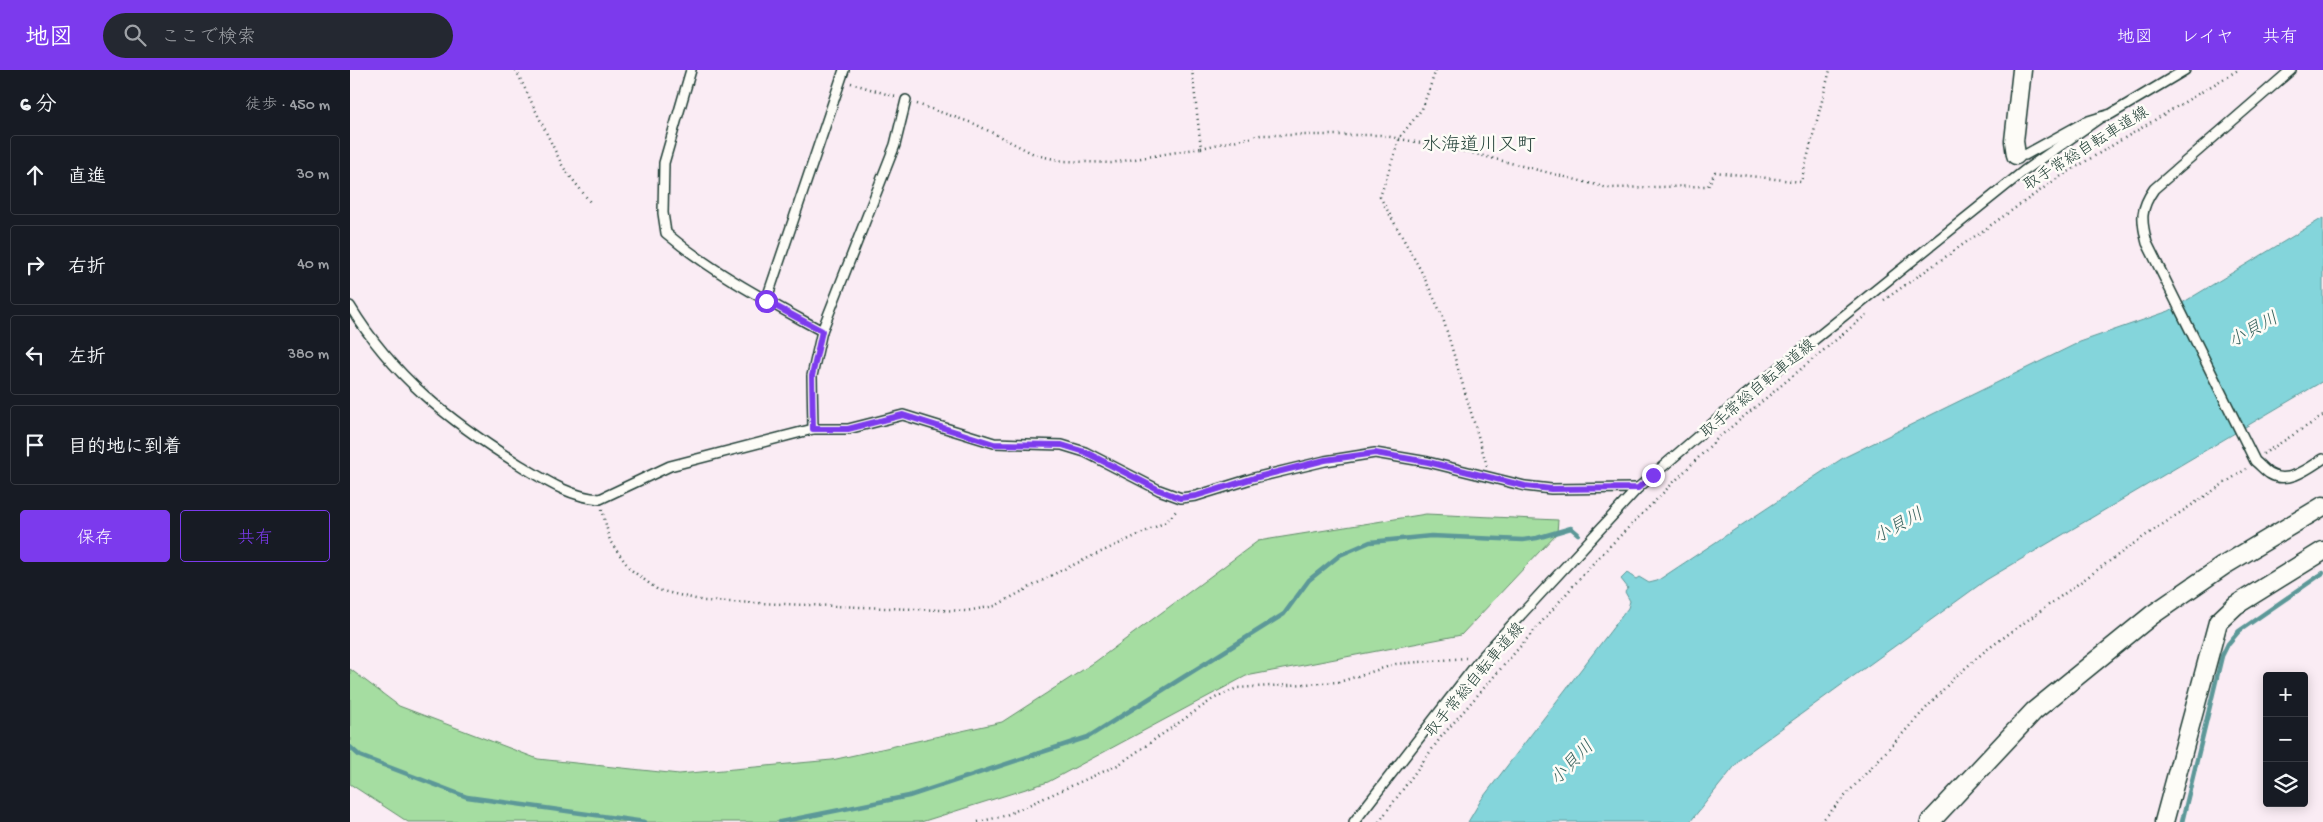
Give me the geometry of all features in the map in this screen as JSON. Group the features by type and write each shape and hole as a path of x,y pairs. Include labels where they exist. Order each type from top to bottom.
{"street":[{"path":"2016,155 2014,141 2022,70"},
{"path":"1930,822 2034,711 2152,615 2223,566 2323,506"},
{"path":"2164,822 2218,622 2236,605 2323,551"}],"lane":[{"path":"691,70 664,162 662,213 666,233 700,258 766,301 822,331"},
{"path":"766,301 844,70"},
{"path":"2016,155 2025,155 2086,122 2111,114 2185,70"},
{"path":"2291,70 2154,189 2145,202 2142,215 2147,243 2255,461 2270,474 2279,478 2299,474 2323,459"},
{"path":"813,429 812,376 822,331 895,145 906,100"},
{"path":"1354,822 1482,657 1638,488 1742,398 1913,260 2024,172 2101,117"},
{"path":"350,306 360,322 409,382 436,407 467,430 554,485 587,498 600,499 670,466 813,429 848,429 903,415 994,444 1062,445 1085,452 1159,490 1180,498 1325,460 1375,453 1428,462 1525,486 1551,489 1638,488"}],"path":[{"path":"516,70 563,167 590,202"},
{"path":"1192,70 1201,148"},
{"path":"1436,70 1422,109 1400,137 1380,197 1420,269 1442,316 1490,476"},
{"path":"840,80 975,124 1036,155 1063,160 1111,163 1201,148 1261,134 1331,134 1400,137 1472,153 1608,188 1708,186 1716,172 1801,182 1830,70"},
{"name":"取手常総自転車道線","path":"1882,302 2058,178 2238,70"},
{"name":"取手常総自転車道線","path":"1379,822 1441,737 1595,561 1718,438 1867,314"},
{"path":"1821,822 1954,678 1985,651 2136,542 2323,416"},
{"path":"600,499 610,541 630,569 658,590 704,601 966,611 995,606 1060,571 1166,522 1188,497"},
{"path":"978,822 1004,816 1118,765 1213,699 1237,688 1339,682 1396,664 1482,657"}],"green space":[{"path":"1426,514 1558,520 1557,533 1461,635 1246,676 1048,782 921,822 408,822 350,784 350,669 399,706 538,759 679,774 832,760 1002,722 1095,662 1258,541"}],"water":[{"name":"小貝川","path":"2323,218 2323,381 1986,580 1742,757 1690,822 1468,822 1481,800 1628,608 1630,601 1625,592 1628,588 1621,579 1627,573 1636,579 1639,577 1649,583 1657,581 1843,458 2080,342 2169,311"}],"waterway":[{"path":"780,822 909,796 1088,737 1284,614 1309,580 1340,555 1370,542 1431,536 1523,540 1571,528 1578,534"},
{"path":"2182,822 2222,656 2228,644 2239,631 2323,573"},
{"path":"350,747 360,756 467,797 645,822"}],"district":[{"name":"水海道川又町","path":"1479,146"}],"route":[{"path":"766,301 822,331 812,376 813,429 848,429 903,415 994,444 1062,445 1085,452 1159,490 1180,498 1196,496 1254,478 1325,460 1375,453 1428,462 1525,486 1551,489 1638,488 1653,475"}]}
